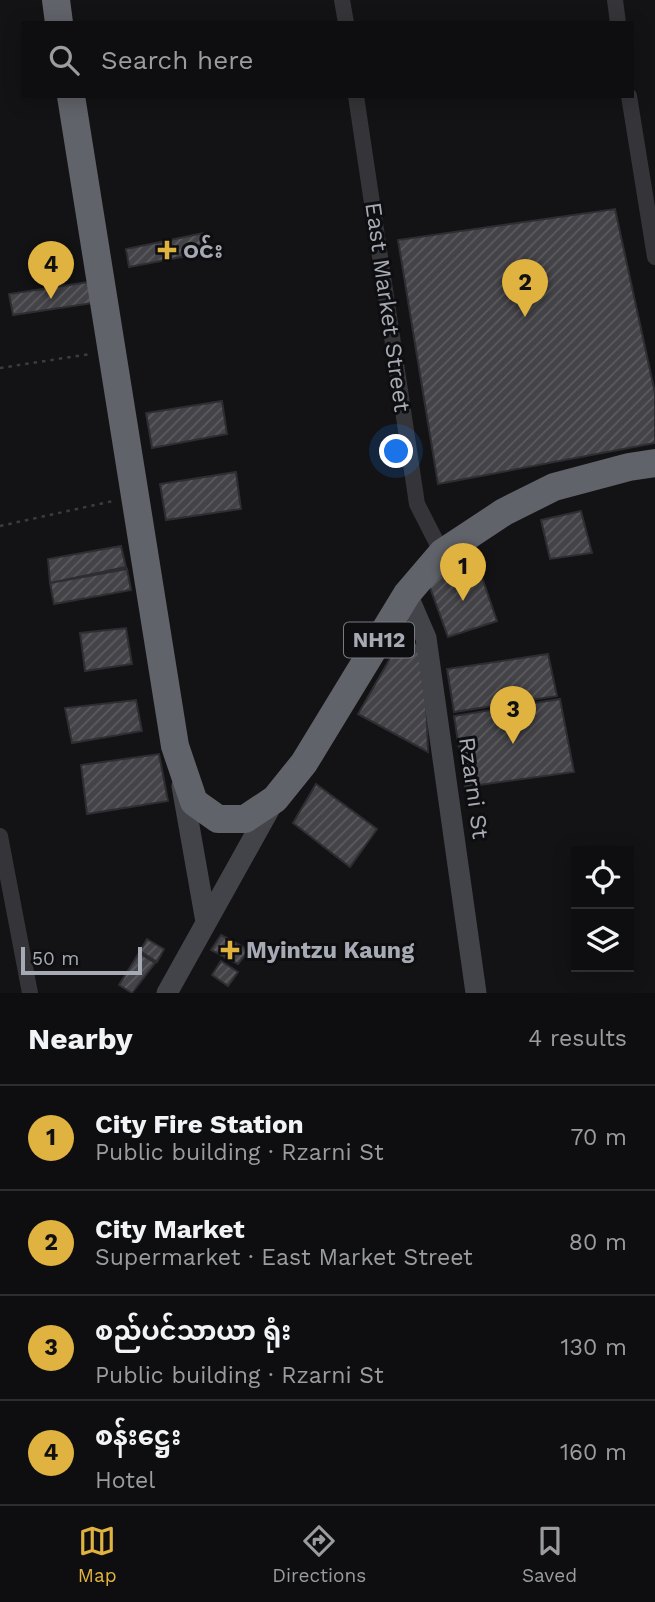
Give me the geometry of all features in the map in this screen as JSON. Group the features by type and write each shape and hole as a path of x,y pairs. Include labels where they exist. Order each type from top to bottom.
{"highway":[{"path":"56,0 60,21"},
{"name":"NH12","path":"71,98 176,746 194,802 218,819 245,819 275,799 304,763 407,594 442,553 504,512 554,487 629,467 655,463"}],"street":[{"path":"342,0 346,21"},
{"path":"615,0 618,21"},
{"name":"East Market Street","path":"356,98 417,504 442,553"},
{"path":"629,98 655,257"},
{"name":"Rzarni St","path":"407,594 426,638 476,993"},
{"path":"176,746 206,922"},
{"path":"167,993 275,799"},
{"path":"0,836 30,993"}],"path":[{"path":"0,368 112,351"},
{"path":"0,526 135,496"}],"building":[{"path":"615,209 655,393 655,443 438,484 398,240"},
{"name":"ဝင်း","path":"204,233 208,252 129,267 126,249"},
{"path":"89,282 93,303 13,315 9,294"},
{"path":"222,401 227,434 152,448 146,413"},
{"path":"236,472 241,509 166,520 160,484"},
{"path":"581,511 592,553 550,559 541,520"},
{"path":"471,545 497,621 448,637 428,582"},
{"path":"121,546 126,567 50,583 48,559"},
{"path":"127,569 131,590 54,604 50,583"},
{"path":"126,628 132,664 85,671 80,633"},
{"path":"403,636 419,646 426,696 428,752 358,714"},
{"path":"548,654 557,696 454,712 447,669"},
{"path":"560,699 574,772 465,787 454,716"},
{"path":"136,700 142,731 72,743 65,708"},
{"path":"159,754 168,801 87,814 81,765"},
{"path":"316,784 377,829 350,867 293,823"},
{"name":"Myintzu Kaung","path":"221,935 249,950 238,964 211,950"},
{"path":"147,939 164,949 157,962 140,951"},
{"path":"139,953 155,963 132,993 119,985"},
{"path":"221,961 238,972 228,986 212,975"}],"place":[{"name":"ဝင်း","path":"167,250"},
{"name":"စန်းဋ္ဌေး","path":"51,299"},
{"name":"City Market","path":"525,317"},
{"name":"City Fire Station","path":"463,601"},
{"name":"စည်ပင်သာယာ ရုံး","path":"513,744"},
{"name":"Myintzu Kaung","path":"230,950"}]}
